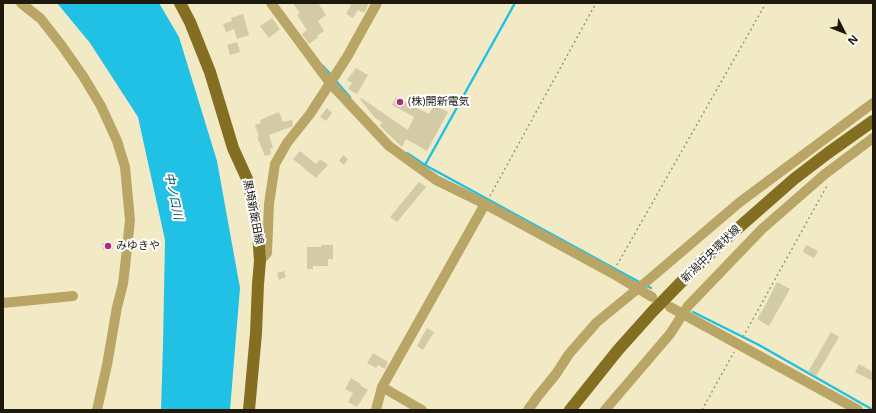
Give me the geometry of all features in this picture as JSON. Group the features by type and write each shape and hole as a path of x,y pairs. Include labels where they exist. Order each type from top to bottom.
{"main road":[{"name":"黒埼新飯田線","path":"180,3 190,22 210,72 233,148 248,181 256,220 260,261 256,333 249,410"},
{"name":"新潟中央環状線","path":"570,410 618,350 695,268 794,179 873,120"}],"street":[{"path":"21,3 41,19 83,76 101,106 117,141 125,167 130,220 123,284 117,307 107,365 97,410"},
{"path":"271,3 330,83 389,146 436,180 485,204 612,273 652,297"},
{"path":"260,261 268,253 269,204 275,164 287,143 310,114 347,57 377,3"},
{"path":"528,410 556,374 569,354 597,322 740,202 873,103"},
{"path":"605,410 670,334 688,306 762,229 825,174 873,138"},
{"path":"376,410 382,387 485,204"},
{"path":"3,303 73,296"},
{"path":"670,306 843,407 858,410"},
{"path":"382,387 422,410"}],"path":[{"path":"485,204 596,3"},
{"path":"612,273 766,3"},
{"path":"702,410 828,184 825,174"},
{"path":"870,410 873,404"}],"water":[{"name":"中ノ口川","path":"57,3 159,3 179,37 217,161 240,288 230,410 161,410 165,240 138,117 90,43"}],"building":[{"path":"293,3 318,3 326,15 318,21 324,31 309,44 302,34 307,30 297,15 300,13"},
{"path":"346,3 369,3 364,13 358,10 353,18 346,14 351,5"},
{"path":"243,14 249,35 237,39 234,29 226,32 223,24 232,21 231,18"},
{"path":"272,18 280,29 269,38 260,26"},
{"path":"237,42 240,52 230,55 227,45"},
{"path":"356,68 368,75 357,94 348,89 352,83 347,80"},
{"path":"396,97 429,114 434,105 448,112 427,151 406,139 402,147 380,126 382,122 375,118 360,99 361,98 408,130 414,117 392,105"},
{"path":"327,108 332,113 326,121 320,117"},
{"path":"279,112 283,122 292,120 293,125 269,135 273,148 270,149 271,154 265,156 257,137 259,137 255,125 261,123 260,120"},
{"path":"300,151 316,164 320,159 328,165 316,178 293,159"},
{"path":"343,155 348,159 344,165 339,161"},
{"path":"419,182 426,187 397,222 390,217"},
{"name":"みゆきや","path":"112,242 113,249 103,250 102,243"},
{"path":"321,245 333,245 333,259 328,259 328,266 313,266 313,269 307,269 307,247 321,247"},
{"path":"806,245 818,251 814,258 803,252"},
{"path":"284,271 286,277 279,280 277,273"},
{"path":"777,282 790,289 769,326 757,319"},
{"path":"427,328 434,332 423,350 417,346"},
{"path":"831,332 839,337 816,376 808,372"},
{"path":"373,353 388,362 385,369 378,365 376,368 367,363"},
{"path":"859,364 873,372 873,381 855,372"},
{"path":"351,378 368,390 357,407 348,402 353,393 345,389"}],"waterway":[{"path":"425,165 515,3"},
{"path":"323,66 332,76"},
{"path":"335,80 350,97"},
{"path":"407,153 425,165 641,283"},
{"path":"645,285 651,288"},
{"path":"693,312 759,345 873,410"}],"place":[{"name":"(株)開新電気","path":"400,102"},
{"name":"みゆきや","path":"108,246"}]}
